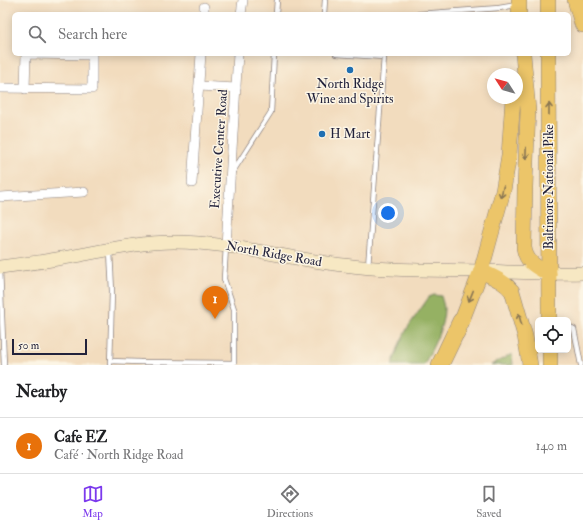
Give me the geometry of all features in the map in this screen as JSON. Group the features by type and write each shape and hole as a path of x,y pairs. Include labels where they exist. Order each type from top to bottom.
{"highway":[{"path":"576,0 583,24"},
{"path":"440,365 462,321"}],"main road":[{"path":"548,0 548,12"},
{"path":"515,68 516,56"},
{"path":"523,56 528,110 524,248 526,256 530,262 549,274"},
{"name":"Baltimore National Pike","path":"548,56 549,317"},
{"path":"447,365 481,271 503,191 509,155 513,104"},
{"path":"481,271 502,281 512,291 525,336 530,365"},
{"path":"550,353 550,365"}],"street":[{"path":"241,12 243,0"},
{"path":"25,88 26,56"},
{"path":"0,88 92,89 92,56"},
{"path":"192,183 201,56"},
{"name":"Executive Center Road","path":"226,245 238,56"},
{"path":"199,86 236,88"},
{"path":"0,197 84,192"},
{"name":"North Ridge Road","path":"0,266 46,261 132,246 173,242 226,245 323,263 368,268 549,274 583,273"}],"lane":[{"path":"276,12 277,0"},
{"path":"324,12 325,0"},
{"path":"446,12 519,8"},
{"path":"230,176 271,112 274,56"},
{"path":"368,56 384,57 368,268"},
{"path":"110,250 112,291 110,363 234,363 234,309 224,279 226,245"},
{"path":"0,266 4,365"},
{"path":"571,328 574,329 581,365"}],"green space":[{"path":"434,295 441,296 444,307 442,323 437,338 424,365 392,365 408,327 429,297"},
{"path":"512,354 513,365 491,365"}],"place":[{"name":"North Ridge Wine and Spirits","path":"350,70"},
{"name":"H Mart","path":"322,134"},
{"name":"Cafe EZ","path":"215,319"}]}
